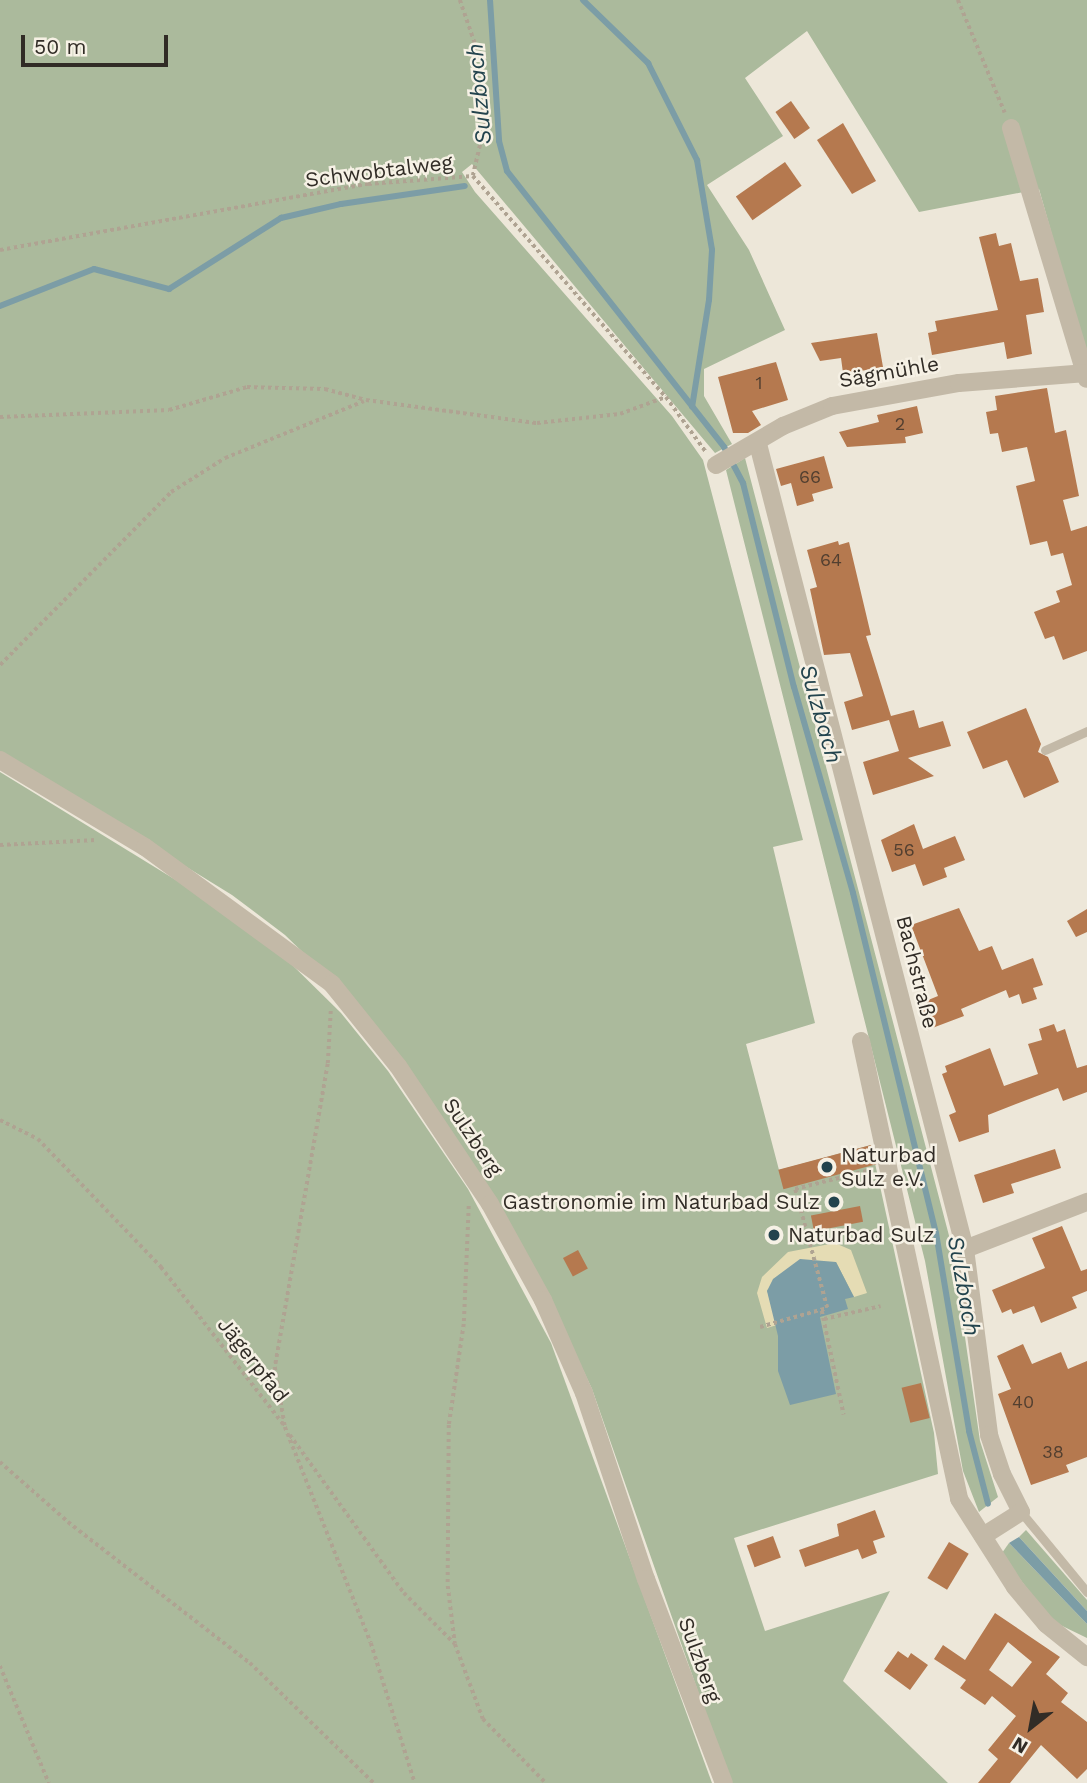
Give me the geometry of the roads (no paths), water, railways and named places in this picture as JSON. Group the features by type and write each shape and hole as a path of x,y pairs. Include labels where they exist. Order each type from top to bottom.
{"street":[{"path":"1012,128 1087,376"},
{"name":"Sägmühle","path":"720,462 783,426 832,406 959,383 1087,376"},
{"name":"Bachstraße","path":"750,446 965,1248 989,1435 1002,1475 1021,1511"},
{"name":"Sulzberg","path":"0,760 131,839 332,984 398,1066 479,1187 543,1300 584,1393 646,1579 724,1783"},
{"path":"861,1041 956,1487 1015,1587 1041,1619 1087,1657"},
{"path":"965,1248 1087,1202"},
{"path":"983,1536 1021,1511"}],"lane":[{"path":"1045,750 1087,731"},
{"name":"Bachstraße","path":"1021,1511 1087,1592"}],"water":[{"path":"800,1259 836,1262 854,1297 845,1299 848,1309 820,1317 836,1394 790,1405 778,1371 778,1336 767,1291 773,1279"},
{"path":"1019,1537 1087,1611 1087,1624 1009,1543"}],"waterway":[{"name":"Sulzbach","path":"490,0 499,141 507,171 724,447 743,483 794,687 853,893 936,1233 969,1431 988,1504"},
{"path":"583,0 648,63 697,160 712,250 709,300 692,407"},
{"path":"0,306 94,269 169,289 281,218 341,204 465,186"}],"place":[{"name":"Naturbad Sulz e.V.","path":"827,1167"},
{"name":"Gastronomie im Naturbad Sulz","path":"834,1202"},
{"name":"Naturbad Sulz","path":"774,1235"}]}
